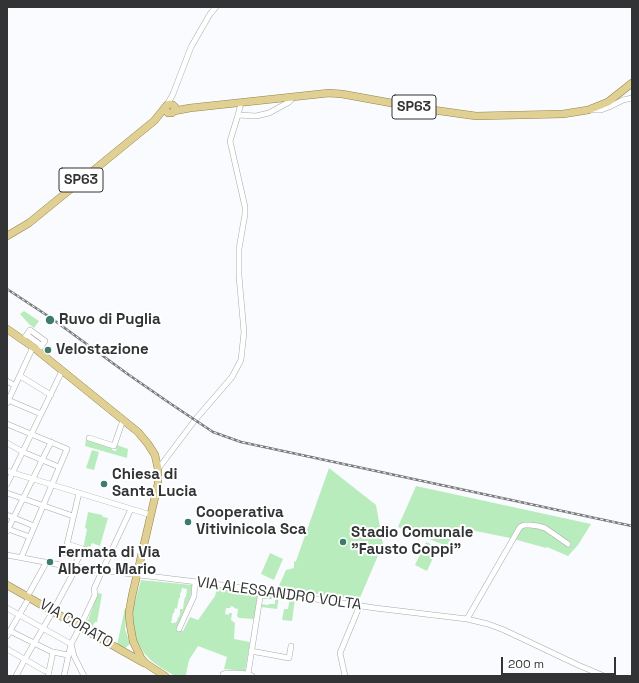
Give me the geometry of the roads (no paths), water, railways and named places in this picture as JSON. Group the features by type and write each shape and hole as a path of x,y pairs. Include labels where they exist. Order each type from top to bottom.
{"main road":[{"name":"SP63","path":"7,236 29,223 171,108 190,108 329,93 476,116 563,114 588,110 622,97 632,83"},
{"path":"7,329 25,338 38,348 62,371 138,432 148,444 154,455 158,469 158,484 136,576 129,613 133,641 144,663"},
{"name":"VIA CORATO","path":"8,588 28,597 165,676"},
{"path":"123,651 129,650 133,641"}],"street":[{"path":"171,108 173,94 191,47 210,14 216,7"},
{"path":"238,115 256,116 269,113 289,102 292,97"},
{"path":"622,97 632,98"},
{"path":"158,469 195,420 232,377 241,360 244,332 239,276 239,249 246,207 230,141 241,103"},
{"path":"25,338 30,330 45,341 38,348 20,376 8,402 41,414"},
{"path":"7,484 10,472 23,452 62,371"},
{"path":"20,376 51,395"},
{"path":"7,381 15,386"},
{"path":"89,438 114,446 123,420"},
{"path":"7,424 66,449 21,558"},
{"path":"30,537 7,530 51,442"},
{"path":"7,444 59,467"},
{"path":"10,472 150,515"},
{"path":"7,493 73,516"},
{"path":"65,553 79,493"},
{"path":"64,676 71,644 95,595 94,589 131,509"},
{"path":"7,515 34,526"},
{"path":"467,619 520,527 530,525 545,528 568,544"},
{"path":"16,676 75,568 83,549 67,544"},
{"name":"VIA ALESSANDRO VOLTA","path":"7,555 75,568 195,582 360,606 467,619 504,630 578,666 604,676"},
{"path":"46,563 8,633 50,651 68,655"},
{"path":"179,629 194,596 195,582"},
{"path":"223,676 226,673 250,675 251,651 261,591"},
{"path":"345,676 340,653 360,606"},
{"path":"7,608 71,644 74,656 84,676"},
{"path":"251,651 289,658 291,646"},
{"path":"7,649 45,670"},
{"path":"48,676 53,652"}],"railway":[{"path":"7,289 51,318 129,375 213,432 241,442 632,526"}],"place":[{"name":"Ruvo di Puglia","path":"50,320"},
{"name":"Velostazione","path":"48,350"},
{"name":"Chiesa di Santa Lucia","path":"104,484"},
{"name":"Cooperativa Vitivinicola Sca","path":"188,522"},
{"name":"Stadio Comunale \"Fausto Coppi\"","path":"343,542"},
{"name":"Fermata di Via Alberto Mario","path":"50,562"}]}
